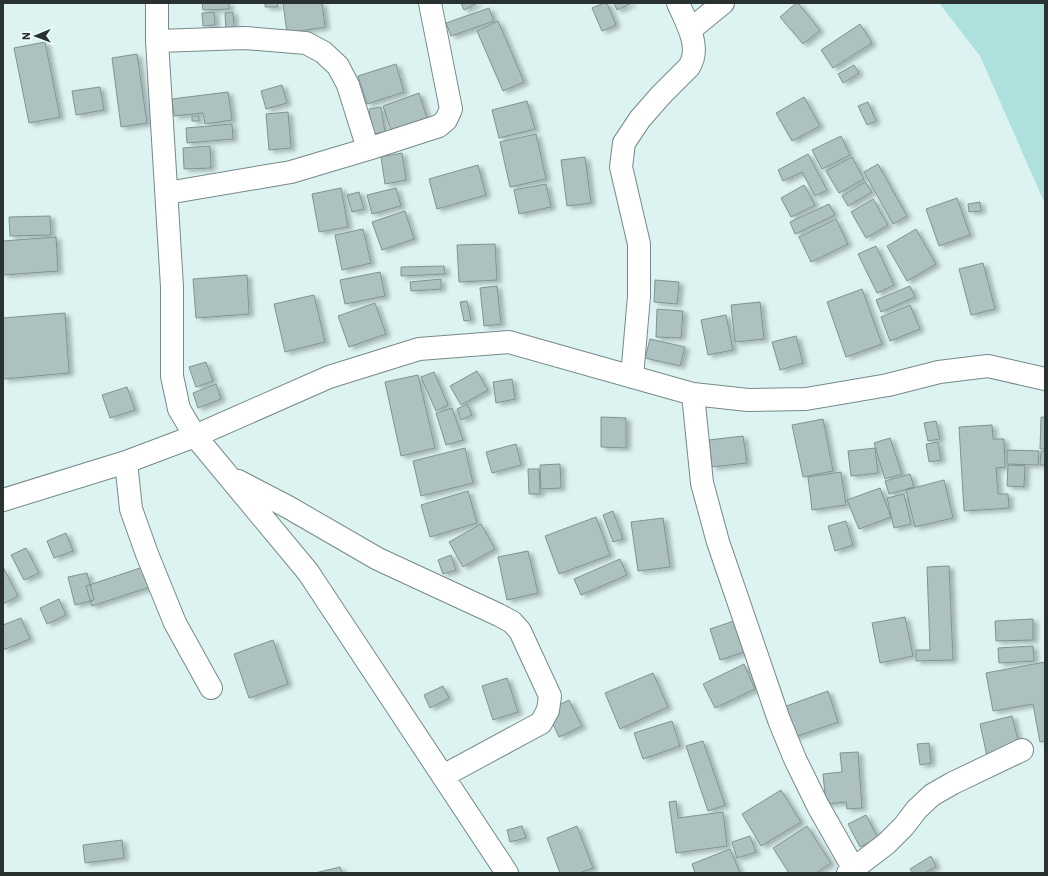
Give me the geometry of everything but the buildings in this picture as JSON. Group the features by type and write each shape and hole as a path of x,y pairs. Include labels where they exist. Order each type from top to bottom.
{"street":[{"path":"157,3 157,41 172,288 172,376 179,409 195,436 230,476 308,572 507,873"},
{"path":"167,193 291,172 440,126 446,120 451,109 430,3"},
{"path":"632,377 639,296 639,244 621,167 624,143 640,119 693,62 695,50 690,30 678,3"},
{"path":"690,30 723,3"},
{"path":"157,41 245,38 306,43 323,52 338,66 348,85 368,149"},
{"path":"3,500 126,462 195,436 329,376 419,349 509,342 692,394 748,400 806,399 888,385 940,372 988,366 1045,379"},
{"path":"692,394 702,483 718,542 779,720 795,759 852,872 886,844 904,826 917,809 932,795 953,783 1022,750"},
{"path":"126,462 131,509 147,554 175,623 211,688"},
{"path":"230,476 288,507 378,559 499,615 512,622 520,631 550,696 548,710 541,723 443,776"}],"shaded area":[{"path":"939,3 1045,3 1045,204 980,56"}]}
